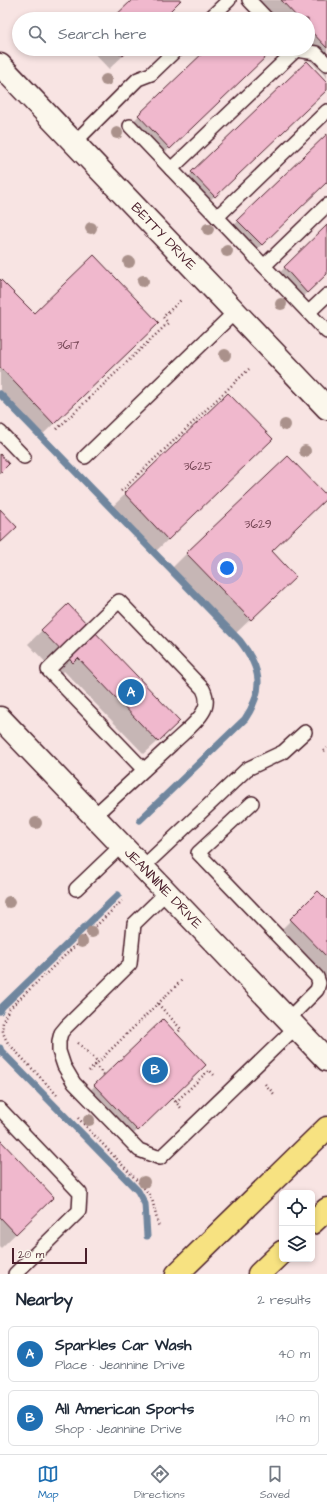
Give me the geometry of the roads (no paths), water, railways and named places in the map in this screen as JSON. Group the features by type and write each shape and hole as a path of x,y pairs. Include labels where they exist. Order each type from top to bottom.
{"highway":[{"path":"176,1274 327,1128"},
{"path":"315,1220 327,1209"},
{"path":"259,1274 279,1255"}],"street":[{"name":"BETTY DRIVE","path":"0,65 327,408"},
{"name":"JEANNINE DRIVE","path":"0,718 327,1060"}],"lane":[{"path":"216,12 229,0"},
{"path":"249,0 260,12"},
{"path":"315,53 327,64"},
{"path":"74,142 138,79 151,74 170,56"},
{"path":"172,169 289,56"},
{"path":"217,217 327,112"},
{"path":"130,126 327,332"},
{"path":"264,266 327,205"},
{"path":"308,312 327,295"},
{"path":"85,457 235,312"},
{"path":"0,432 24,457"},
{"path":"94,816 144,770 199,718 206,705 207,696 203,689 120,601 48,670 144,770"},
{"path":"143,867 247,769 283,752 305,732"},
{"path":"167,892 134,924 130,964 64,1029 61,1033 59,1041 59,1051 64,1066 74,1084 139,1150 160,1158 292,1023 317,990 319,983 318,977 198,853 252,803"},
{"path":"76,890 122,845"},
{"path":"0,1109 80,1193 79,1211 15,1274"}],"waterway":[{"path":"0,394 240,641 252,660 256,670 258,679 256,698 245,719 140,820"},
{"path":"0,1011 2,1007 118,895"},
{"path":"0,1048 1,1051 138,1191 145,1204 147,1236"}],"place":[{"name":"Sparkles Car Wash","path":"131,692"},
{"name":"All American Sports","path":"155,1070"}]}
